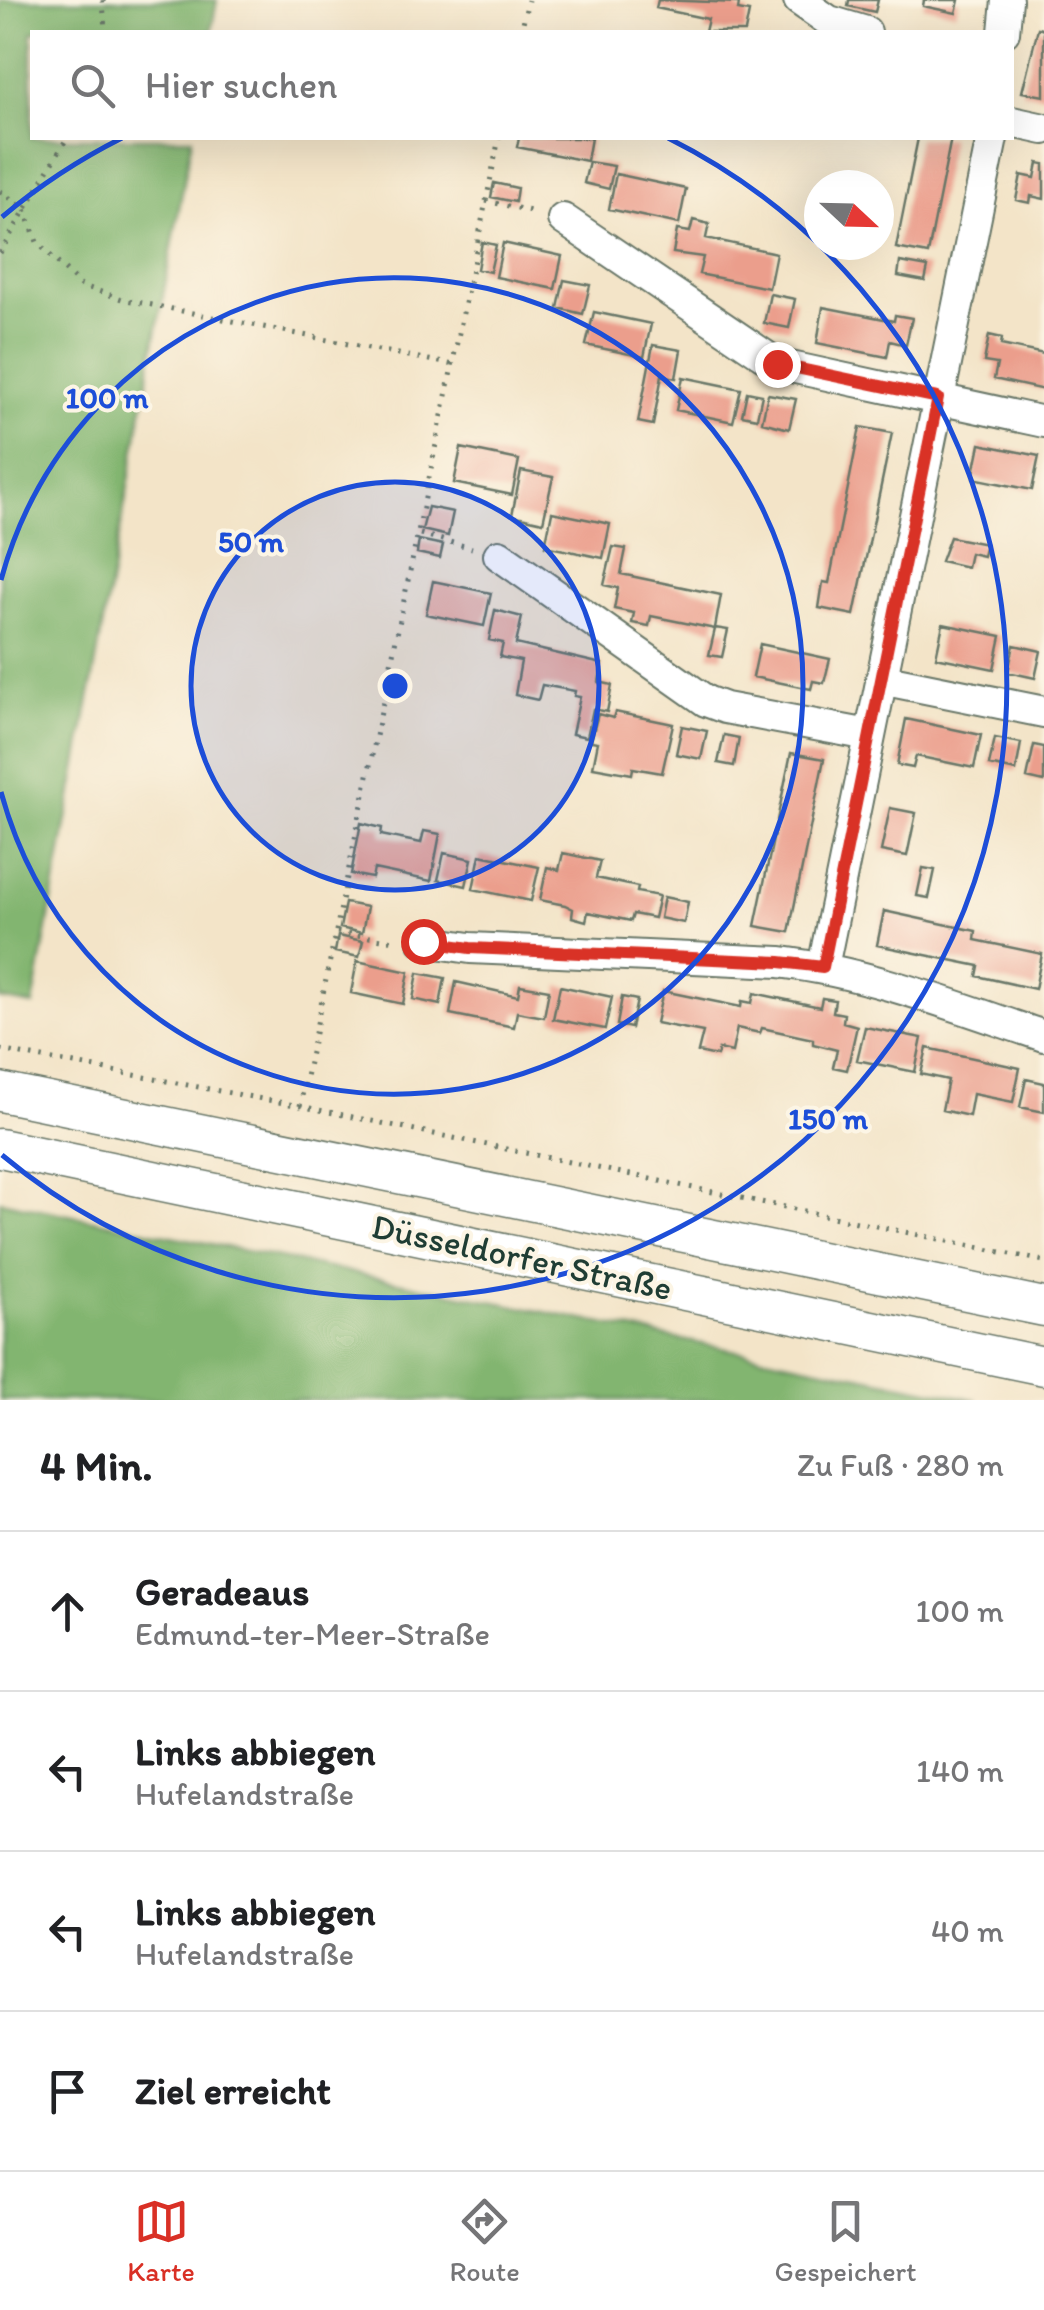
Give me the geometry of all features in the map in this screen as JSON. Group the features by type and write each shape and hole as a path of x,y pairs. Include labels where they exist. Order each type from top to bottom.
{"main road":[{"name":"Düsseldorfer Straße","path":"0,1092 1044,1307"},
{"name":"Düsseldorfer Straße","path":"0,1148 1044,1366"}],"street":[{"path":"799,0 829,21 859,30"},
{"path":"1004,30 1006,0"},
{"path":"1014,122 1044,129"},
{"path":"823,967 992,140"},
{"path":"563,218 777,364 1044,422"},
{"path":"499,555 706,701 869,736"},
{"path":"881,679 1044,712"},
{"path":"423,941 470,948 823,967 898,986 1044,1036"}],"path":[{"path":"104,0 105,30"},
{"path":"521,30 528,0"},
{"path":"0,253 66,140"},
{"path":"300,1106 499,140"},
{"path":"0,190 25,209 37,242 80,285 122,299 454,365"},
{"path":"486,201 563,218"},
{"path":"419,534 499,555"},
{"path":"337,932 390,941 423,941"},
{"path":"0,1050 300,1106 1044,1261"}],"green space":[{"path":"0,0 217,0 211,30 30,30 30,140 192,140 33,1005 0,999"},
{"path":"0,1201 977,1400 0,1400"}],"building":[{"path":"658,0 739,3 738,10 749,12 745,30 705,30 708,19 656,8"},
{"path":"849,0 878,0 875,12 848,6"},
{"path":"924,0 959,0 956,13 923,6"},
{"path":"1038,28 1044,30 1044,96 1022,92"},
{"path":"519,140 591,140 587,161 517,147"},
{"path":"918,140 951,140 928,254 896,248"},
{"path":"589,162 614,166 609,189 584,183"},
{"path":"1038,163 1044,164 1044,199 1031,196 1030,203 1016,200 1021,175 1035,178"},
{"path":"616,174 686,189 679,224 609,209"},
{"path":"494,183 517,188 515,202 491,197"},
{"path":"693,220 709,224 706,238 776,253 769,288 699,274 703,257 673,253 677,230 690,232"},
{"path":"482,242 496,245 490,272 477,269"},
{"path":"503,243 562,256 555,289 496,277"},
{"path":"900,262 928,267 925,281 898,276"},
{"path":"564,280 590,285 583,314 558,308"},
{"path":"770,294 795,299 789,328 764,323"},
{"path":"823,307 894,321 895,315 912,318 906,345 890,341 887,357 817,343"},
{"path":"594,312 651,324 644,357 586,345"},
{"path":"989,335 1002,338 1001,345 1044,354 1044,390 994,379 997,364 984,362"},
{"path":"653,345 681,350 676,378 662,375 653,425 638,422"},
{"path":"683,377 741,389 733,422 676,410"},
{"path":"747,392 762,395 757,418 742,415"},
{"path":"768,394 796,399 789,429 762,422"},
{"path":"860,427 892,433 854,615 819,608 823,582 829,583"},
{"path":"980,444 1039,456 1032,490 973,478"},
{"path":"461,448 519,460 512,495 454,483"},
{"path":"521,471 553,477 543,522 512,515"},
{"path":"428,507 453,512 448,536 422,530"},
{"path":"552,512 610,524 603,558 545,546"},
{"path":"950,537 986,544 983,556 970,553 967,567 941,561"},
{"path":"419,540 443,545 440,558 417,553"},
{"path":"613,547 626,549 621,574 721,595 715,628 728,630 722,657 709,655 715,629 651,616 649,626 632,623 634,613 614,609 618,588 604,585"},
{"path":"433,581 491,593 484,626 426,614"},
{"path":"495,610 522,617 516,644 602,664 599,682 612,685 607,712 593,709 587,737 572,734 580,697 574,696 575,691 542,685 538,700 515,695 521,661 500,657 503,643 489,640"},
{"path":"943,624 1001,636 994,669 936,657"},
{"path":"760,644 830,659 824,683 813,681 811,689 753,677"},
{"path":"1014,645 1041,651 1035,678 1008,672"},
{"path":"615,712 673,724 662,773 633,768 632,774 593,767 598,742 591,741 598,714 613,718"},
{"path":"906,719 981,735 974,768 916,756 913,768 897,765"},
{"path":"682,726 707,731 701,759 676,754"},
{"path":"724,735 739,738 734,766 718,763"},
{"path":"995,738 1021,743 1016,771 989,765"},
{"path":"1034,745 1044,747 1044,782 1027,778"},
{"path":"791,753 824,759 789,932 755,926"},
{"path":"890,808 916,813 907,856 881,851"},
{"path":"361,823 382,828 381,835 421,843 424,831 440,834 431,881 374,869 372,878 351,874"},
{"path":"444,853 472,859 466,886 438,880"},
{"path":"563,853 600,861 596,878 659,896 654,918 633,914 631,921 588,912 586,921 572,917 573,909 565,905 540,900 547,867 559,870"},
{"path":"480,855 539,867 531,901 473,889"},
{"path":"923,868 935,870 929,898 917,896"},
{"path":"664,897 688,902 684,923 660,918"},
{"path":"345,903 367,907 362,933 340,928"},
{"path":"884,911 976,931 975,940 1042,954 1035,989 977,976 979,966 877,945"},
{"path":"338,936 363,941 359,957 335,952"},
{"path":"357,961 409,972 403,1004 351,993"},
{"path":"418,973 445,978 440,1005 413,999"},
{"path":"456,982 518,996 520,985 549,990 544,1017 517,1012 514,1027 450,1014"},
{"path":"560,986 612,997 605,1029 553,1019"},
{"path":"663,991 741,1007 742,1001 752,1003 754,993 820,1007 822,998 835,1000 833,1012 844,1014 843,1022 857,1026 847,1070 833,1067 837,1050 813,1044 813,1039 762,1028 760,1033 737,1028 732,1052 719,1049 717,1056 698,1052 703,1032 656,1023"},
{"path":"622,997 637,1000 631,1028 617,1025"},
{"path":"865,1027 922,1038 915,1072 857,1060"},
{"path":"927,1048 1020,1068 1013,1102 973,1094 969,1116 942,1110 948,1080 921,1074"},
{"path":"1026,1079 1044,1083 1044,1112 1020,1107"}],"route":[{"path":"423,941 470,948 823,967 938,398 777,364"}]}
